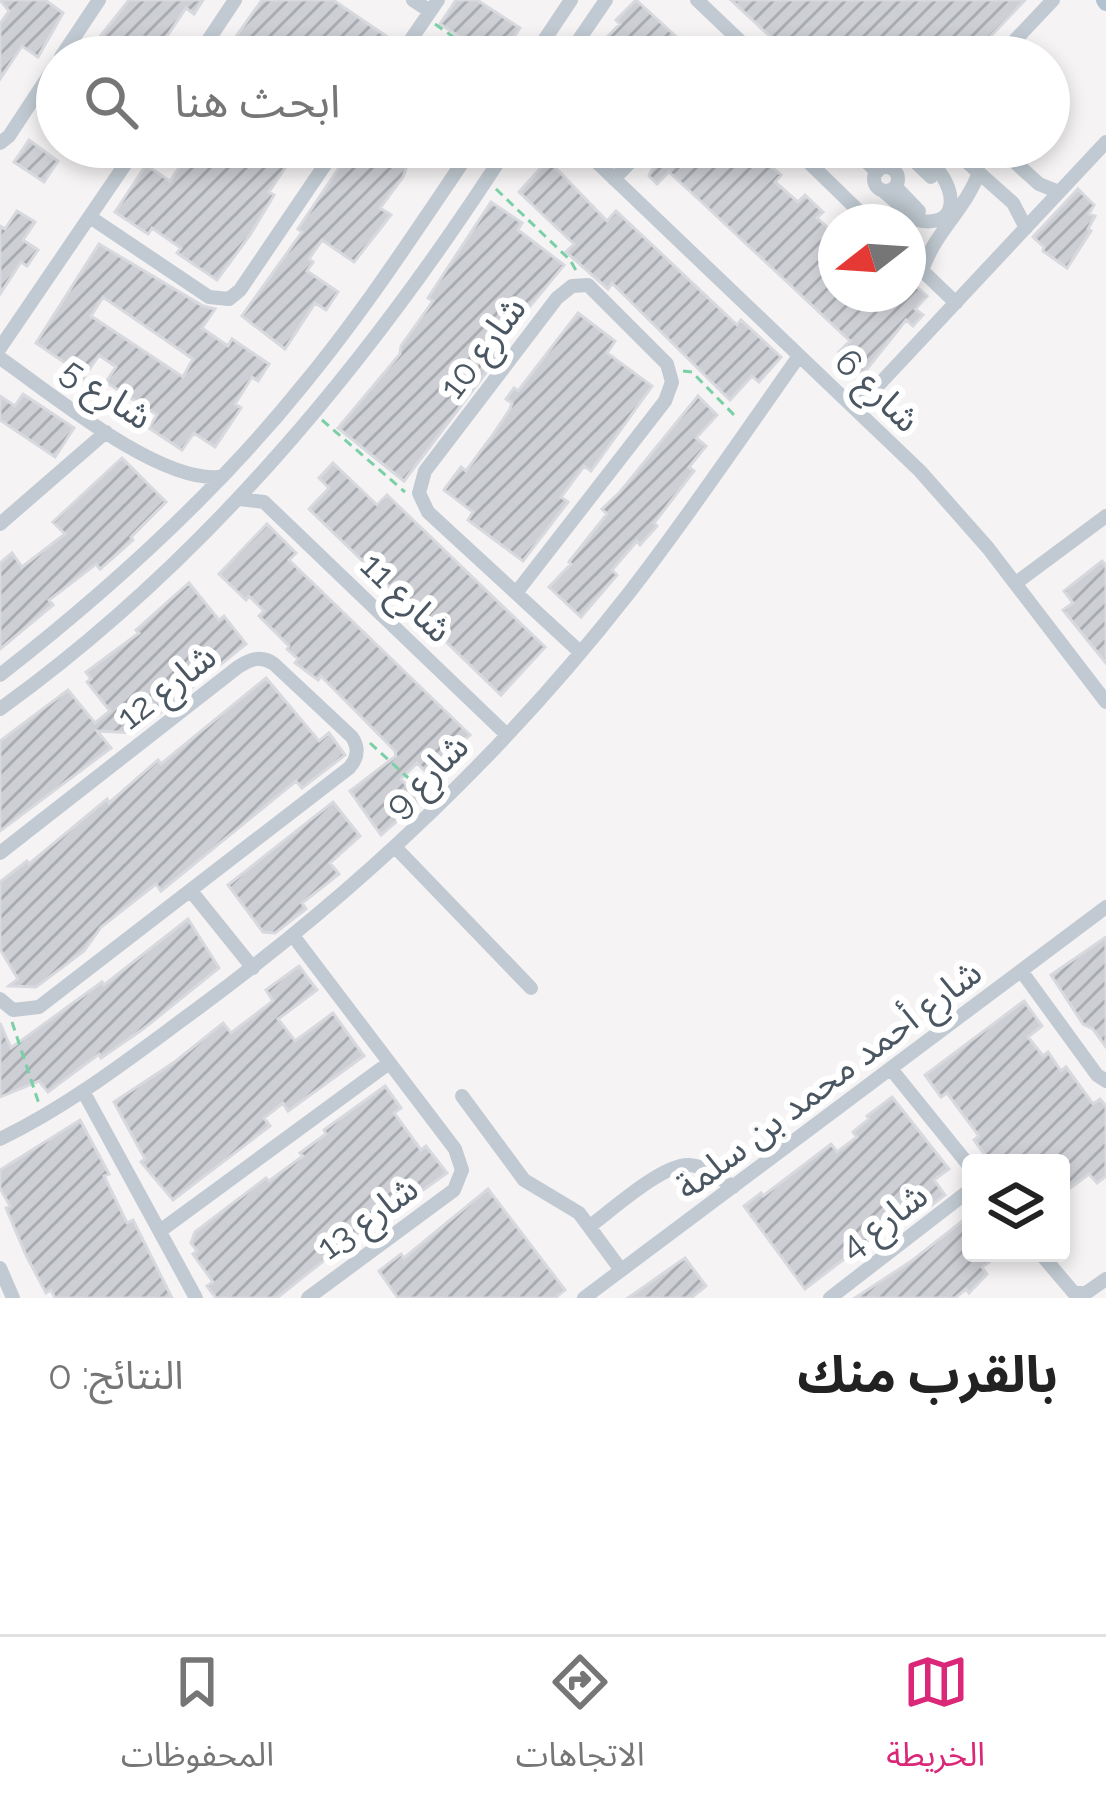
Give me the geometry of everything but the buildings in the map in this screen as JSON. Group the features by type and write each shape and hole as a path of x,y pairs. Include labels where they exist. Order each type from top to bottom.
{"street":[{"path":"75,36 99,0"},
{"path":"211,36 235,0"},
{"path":"413,0 431,10 413,36"},
{"path":"547,36 571,0"},
{"path":"581,36 606,0"},
{"path":"697,0 730,36"},
{"path":"1019,36 1053,0"},
{"path":"1094,0 1106,4"},
{"path":"0,142 36,95"},
{"path":"856,409 1106,142"},
{"path":"0,348 123,168"},
{"path":"90,218 208,297 229,299 240,290 324,168"},
{"path":"0,675 190,507 301,388 458,168"},
{"path":"0,709 137,597 260,478 315,414 495,168"},
{"name":"شارع 6","path":"603,168 945,499 1106,702"},
{"path":"614,178 624,168"},
{"path":"815,168 852,204"},
{"path":"872,168 917,220 937,220 948,210 950,186 928,168"},
{"path":"860,204 895,168"},
{"path":"974,168 1008,197 1026,228"},
{"path":"1020,168 1039,184 1059,192"},
{"path":"926,262 979,172"},
{"path":"1008,197 1020,191 1028,175"},
{"path":"415,233 413,244 419,252 428,255 438,250"},
{"path":"393,264 410,269 412,284"},
{"path":"926,275 956,303"},
{"path":"517,593 668,396 670,369 583,284"},
{"name":"شارع 10","path":"419,493 425,470 557,298 583,284"},
{"name":"شارع 9","path":"0,1139 83,1091 294,937 439,807 508,735 629,593 800,356"},
{"name":"شارع 5","path":"0,358 106,432 183,475 219,477"},
{"path":"0,524 106,432"},
{"path":"183,475 190,507"},
{"path":"239,499 264,502 260,478"},
{"path":"419,493 425,508 580,652"},
{"name":"شارع 11","path":"264,502 508,735"},
{"path":"1016,584 1105,520"},
{"path":"58,628 55,645 64,652 74,651"},
{"path":"27,653 44,659 43,677"},
{"name":"شارع 12","path":"0,854 252,660 274,664 356,746"},
{"path":"5,1004 23,1012 38,1007 349,768 356,758 356,746"},
{"path":"395,848 531,988"},
{"path":"191,891 253,968"},
{"name":"شارع أحمد محمد بن سلمة","path":"584,1298 1106,907"},
{"name":"شارع 13","path":"294,937 455,1149 462,1166 454,1190 308,1298"},
{"path":"1022,972 1105,1084"},
{"path":"160,1231 389,1063"},
{"name":"شارع 4","path":"891,1069 962,1157"},
{"path":"83,1091 196,1298"},
{"path":"461,1096 524,1180 570,1207 621,1270"},
{"path":"590,1226 662,1174 682,1166 703,1168 733,1187"},
{"name":"شارع 4","path":"830,1298 962,1197"},
{"path":"1048,1262 1074,1293 1086,1293 1106,1279"},
{"path":"0,1268 7,1292"}],"path":[{"path":"431,10 459,36"},
{"path":"487,180 570,260 583,284"},
{"path":"670,369 692,372 748,429"},
{"path":"315,414 404,492 419,493"},
{"path":"356,746 371,743 439,807"},
{"path":"5,1004 44,1115"}]}
